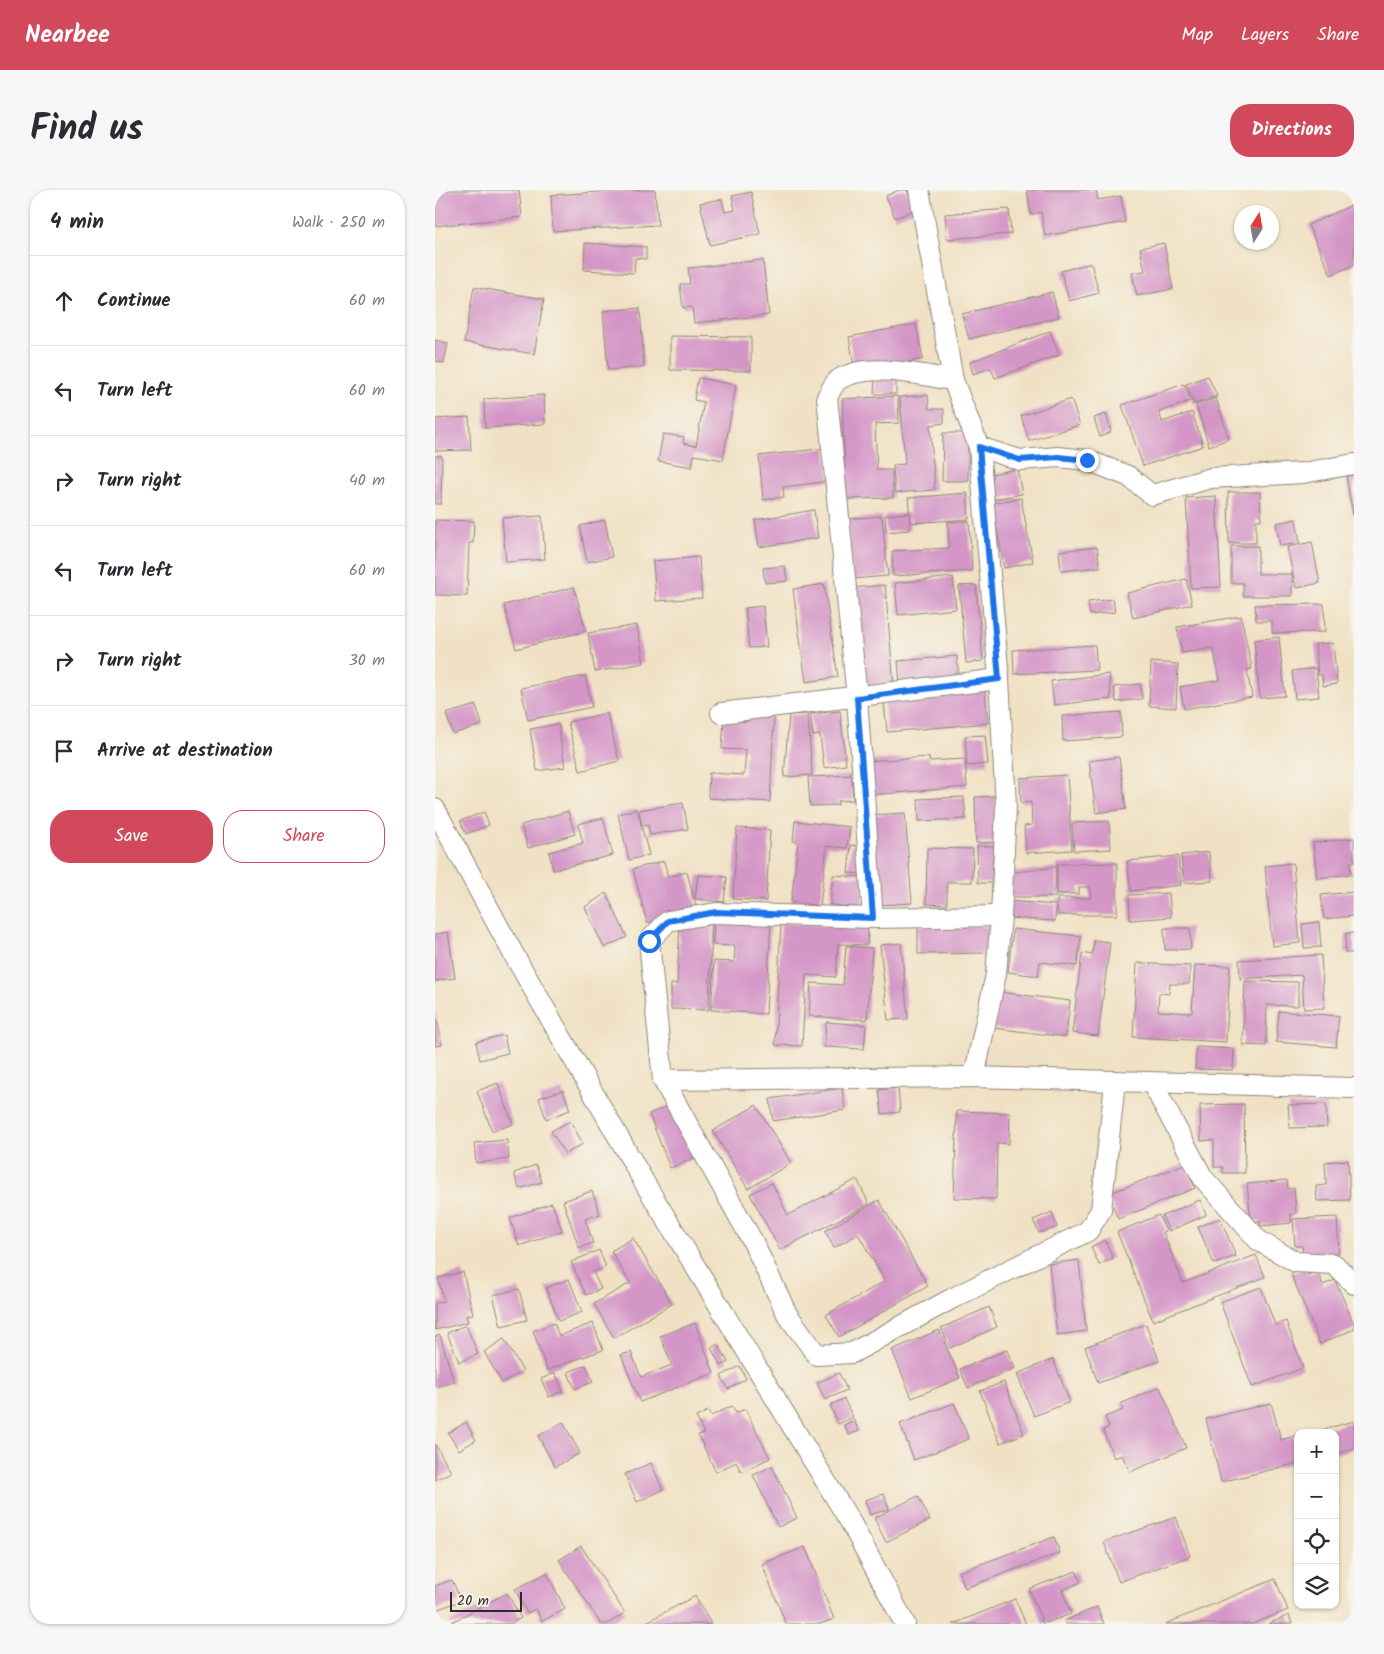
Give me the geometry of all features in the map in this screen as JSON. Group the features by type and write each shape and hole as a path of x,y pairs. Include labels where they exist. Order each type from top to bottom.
{"street":[{"path":"919,190 953,380 979,447 999,679 1006,806 1001,916 996,974 974,1077"},
{"path":"873,918 857,698 827,396 837,381 863,372 887,370 953,380"},
{"path":"979,447 1020,460 1058,457 1087,460 1128,476 1152,495 1211,478 1303,473 1354,464"},
{"path":"721,713 857,698 999,679"},
{"path":"435,809 514,955 643,1179 851,1523 905,1624"},
{"path":"1001,916 873,918 716,912 668,921 649,941 663,1080 753,1242 787,1314 817,1355 852,1353 953,1298 1088,1230 1101,1210 1115,1083 1117,1082"},
{"path":"663,1080 974,1077 1354,1088"},
{"path":"1152,1083 1203,1178 1259,1241 1296,1262 1334,1264 1354,1284"}],"building":[{"path":"435,190 519,190 522,217 435,226"},
{"path":"655,190 658,225 553,231 551,195"},
{"path":"899,190 907,190 915,210 895,218 886,196"},
{"path":"1027,190 1096,190 1098,200 1121,196 1125,222 1045,236 1041,212 1031,215"},
{"path":"751,192 760,234 710,245 700,203 722,199 725,212 735,210 732,196"},
{"path":"1354,204 1354,265 1331,275 1308,225"},
{"path":"1009,209 1011,234 947,239 945,214"},
{"path":"585,243 646,247 646,259 635,258 634,273 584,270"},
{"path":"1164,243 1173,289 1137,296 1132,273 1145,271 1140,248"},
{"path":"763,260 769,315 694,323 692,307 683,308 680,284 690,284 688,268"},
{"path":"1091,263 1099,293 1069,301 1061,271"},
{"path":"474,287 544,299 534,354 464,342"},
{"path":"1052,292 1059,317 969,339 962,314"},
{"path":"640,308 644,367 608,370 603,311"},
{"path":"916,324 923,359 855,372 849,337"},
{"path":"1050,331 1059,355 995,378 991,368 973,374 970,362"},
{"path":"670,336 751,337 751,371 670,370"},
{"path":"435,340 448,343 444,363 435,361"},
{"path":"875,376 896,377 896,394 874,394"},
{"path":"1208,376 1217,396 1194,404 1186,384"},
{"path":"698,378 736,385 723,460 694,455 692,467 658,461 663,434 684,437 683,443 696,446 704,402 694,400"},
{"path":"1184,384 1190,401 1159,412 1162,422 1192,412 1203,446 1143,466 1122,405"},
{"path":"544,395 545,424 485,428 484,399"},
{"path":"928,395 929,409 944,409 944,423 930,425 935,490 895,493 893,465 905,464 900,397"},
{"path":"898,396 899,423 875,424 877,470 892,470 893,498 846,499 842,399"},
{"path":"1216,398 1229,439 1209,446 1196,405"},
{"path":"1071,399 1080,425 1029,441 1021,416"},
{"path":"1106,414 1111,432 1100,437 1094,418"},
{"path":"469,417 471,450 435,451 435,419"},
{"path":"943,433 968,433 968,481 942,481"},
{"path":"826,448 830,481 783,487 784,497 763,500 759,456"},
{"path":"435,456 442,456 441,504 435,504"},
{"path":"1017,469 1022,494 990,500 986,475"},
{"path":"1354,475 1354,515 1353,515 1346,476"},
{"path":"1228,492 1260,492 1261,520 1256,520 1256,543 1229,543"},
{"path":"967,493 969,519 911,523 908,498"},
{"path":"1216,496 1221,587 1191,588 1186,498"},
{"path":"1021,498 1033,562 1004,568 992,503"},
{"path":"814,510 818,538 759,547 755,520"},
{"path":"909,513 910,530 886,532 885,515"},
{"path":"542,516 545,559 506,562 502,518"},
{"path":"882,516 888,576 853,579 847,519"},
{"path":"1296,519 1300,543 1280,546 1276,523"},
{"path":"435,520 474,521 473,543 469,543 467,596 435,595"},
{"path":"605,520 612,557 587,562 580,526"},
{"path":"969,521 972,571 893,576 892,551 949,548 948,522"},
{"path":"1312,542 1320,583 1296,588 1287,547"},
{"path":"1231,546 1258,546 1258,574 1292,574 1292,596 1243,596 1243,583 1231,583"},
{"path":"1097,547 1100,567 1061,571 1059,551"},
{"path":"699,557 702,598 656,601 653,561"},
{"path":"785,566 787,581 765,583 763,568"},
{"path":"953,577 956,609 898,615 895,583"},
{"path":"1186,579 1192,604 1133,618 1127,593"},
{"path":"824,584 838,677 806,682 793,589"},
{"path":"885,585 894,685 860,688 851,588"},
{"path":"976,585 983,661 966,663 959,586"},
{"path":"574,587 586,631 516,649 504,605"},
{"path":"1113,599 1115,612 1090,615 1088,602"},
{"path":"1324,604 1325,632 1272,633 1272,621 1256,621 1255,605"},
{"path":"763,606 767,647 749,648 745,608"},
{"path":"1241,616 1252,669 1247,670 1252,697 1184,709 1180,687 1220,680 1213,648 1182,653 1177,627"},
{"path":"637,625 644,663 595,672 588,633"},
{"path":"1279,637 1285,696 1260,698 1254,640"},
{"path":"1333,643 1337,684 1323,686 1322,675 1318,675 1315,644"},
{"path":"1095,645 1097,670 1014,674 1013,650"},
{"path":"957,656 959,680 900,685 898,661"},
{"path":"1151,662 1178,664 1176,708 1149,706"},
{"path":"1316,668 1319,697 1295,699 1292,671"},
{"path":"1109,674 1111,699 1054,705 1051,681"},
{"path":"585,676 592,707 528,720 521,688"},
{"path":"1140,684 1142,699 1116,702 1114,687"},
{"path":"985,691 988,723 887,732 884,701"},
{"path":"476,705 482,725 453,734 446,714"},
{"path":"840,711 846,765 824,768 820,735 813,736 810,714"},
{"path":"1121,712 1122,737 1063,741 1062,716"},
{"path":"607,713 619,761 580,771 568,722"},
{"path":"808,714 812,775 784,777 789,715"},
{"path":"747,717 774,718 770,802 708,798 709,773 744,775 746,750 722,749 724,720 747,722"},
{"path":"558,724 565,767 537,771 530,729"},
{"path":"985,735 988,764 967,766 965,736"},
{"path":"929,757 929,761 965,759 967,787 870,795 867,761"},
{"path":"1119,757 1126,809 1096,813 1089,761"},
{"path":"852,775 853,800 838,801 838,805 810,806 808,777"},
{"path":"1067,775 1072,850 1026,853 1024,826 1032,825 1031,802 1021,803 1020,778"},
{"path":"996,796 997,842 976,843 975,797"},
{"path":"964,797 966,819 919,821 918,799"},
{"path":"683,803 688,829 650,835 648,825 642,826 639,810"},
{"path":"637,809 649,855 629,860 618,814"},
{"path":"568,811 575,834 528,848 521,825"},
{"path":"484,812 489,825 466,834 460,821"},
{"path":"905,813 912,903 879,905 872,815"},
{"path":"603,818 613,855 553,870 549,852 583,843 578,824"},
{"path":"795,821 850,827 847,848 827,846 820,906 791,902 798,842 793,841"},
{"path":"1109,821 1111,849 1074,851 1072,823"},
{"path":"737,828 770,830 766,901 733,899"},
{"path":"1354,838 1354,862 1350,862 1351,874 1317,878 1313,843"},
{"path":"851,845 864,847 861,874 848,873"},
{"path":"977,846 995,846 997,883 978,883"},
{"path":"927,848 973,849 972,882 947,882 947,905 926,904"},
{"path":"1209,852 1212,881 1184,883 1181,855"},
{"path":"1178,856 1181,885 1131,891 1127,861"},
{"path":"664,861 668,877 687,872 697,910 647,923 633,869"},
{"path":"1117,863 1117,915 1058,915 1057,898 1090,898 1090,887 1079,887 1079,894 1057,894 1057,864"},
{"path":"1293,863 1300,943 1272,946 1265,866"},
{"path":"1056,867 1056,897 1007,897 1008,873"},
{"path":"698,875 727,877 724,902 695,899"},
{"path":"833,875 864,877 862,908 830,905"},
{"path":"1354,892 1354,916 1324,919 1321,895"},
{"path":"606,893 627,937 604,948 585,907"},
{"path":"1169,893 1171,917 1130,920 1129,895"},
{"path":"1009,901 1056,905 1055,921 1007,918"},
{"path":"714,917 771,920 766,1014 711,1010 714,961 734,962 735,946 713,945"},
{"path":"680,921 712,923 709,1010 671,1009 671,984 677,984"},
{"path":"1319,922 1321,947 1304,948 1302,924"},
{"path":"781,923 868,928 867,945 838,944 836,977 806,975 802,1046 775,1045"},
{"path":"918,926 994,926 994,953 918,954"},
{"path":"1164,928 1190,928 1191,949 1165,950"},
{"path":"1013,929 1081,936 1077,966 1040,962 1038,976 1008,972"},
{"path":"448,932 455,978 435,981 435,934"},
{"path":"1346,933 1354,933 1354,953 1345,953"},
{"path":"1094,940 1110,942 1098,1036 1072,1033 1082,953 1092,955"},
{"path":"901,943 908,1019 888,1020 880,945"},
{"path":"846,946 872,948 867,1020 809,1016 811,983 843,985"},
{"path":"1321,955 1324,1008 1304,1009 1302,975 1240,979 1239,960"},
{"path":"1137,963 1190,966 1189,984 1170,984 1169,994 1159,993 1158,1011 1192,1013 1195,965 1230,966 1226,1042 1133,1037"},
{"path":"1245,981 1298,982 1298,1006 1267,1005 1266,1046 1243,1045"},
{"path":"999,992 1070,1001 1066,1037 994,1028"},
{"path":"1279,1011 1339,1016 1336,1047 1276,1042"},
{"path":"435,1012 442,1045 435,1046"},
{"path":"826,1022 866,1025 864,1049 824,1047"},
{"path":"504,1035 508,1053 480,1060 476,1042"},
{"path":"1196,1047 1234,1049 1233,1070 1195,1069"},
{"path":"498,1083 513,1124 492,1131 477,1091"},
{"path":"842,1088 845,1110 773,1121 770,1099"},
{"path":"898,1088 900,1112 882,1114 879,1090"},
{"path":"563,1090 570,1110 546,1119 539,1098"},
{"path":"672,1104 694,1158 670,1168 649,1114"},
{"path":"1244,1104 1245,1173 1223,1173 1223,1167 1214,1167 1214,1140 1201,1141 1200,1105"},
{"path":"1326,1104 1327,1127 1290,1128 1288,1105"},
{"path":"756,1105 791,1163 748,1189 713,1131"},
{"path":"957,1111 1010,1113 1009,1144 997,1143 996,1199 954,1198"},
{"path":"570,1121 583,1144 565,1154 551,1131"},
{"path":"507,1140 509,1159 476,1163 474,1143"},
{"path":"1348,1160 1350,1200 1317,1201 1316,1186 1326,1185 1325,1162"},
{"path":"1185,1164 1195,1188 1118,1219 1108,1194"},
{"path":"536,1165 542,1182 519,1189 514,1173"},
{"path":"857,1179 869,1204 780,1250 750,1194 772,1183 788,1215"},
{"path":"1287,1180 1288,1189 1294,1188 1296,1214 1291,1214 1291,1223 1261,1226 1260,1221 1251,1222 1247,1184"},
{"path":"592,1191 600,1214 585,1219 593,1243 579,1248 563,1201"},
{"path":"879,1200 928,1286 839,1337 826,1315 885,1281 858,1234 834,1248 825,1231"},
{"path":"1200,1200 1206,1215 1169,1231 1162,1216"},
{"path":"552,1203 562,1231 519,1246 510,1218"},
{"path":"1052,1212 1057,1227 1039,1233 1033,1220"},
{"path":"1159,1215 1166,1231 1163,1232 1183,1283 1256,1255 1265,1277 1153,1321 1117,1232"},
{"path":"1337,1217 1339,1253 1303,1255 1302,1246 1295,1246 1293,1219"},
{"path":"1220,1218 1236,1256 1214,1264 1198,1227"},
{"path":"633,1238 672,1304 614,1338 594,1304 630,1283 611,1251"},
{"path":"1105,1240 1113,1258 1099,1265 1091,1247"},
{"path":"599,1250 606,1267 593,1272 601,1289 586,1295 571,1262"},
{"path":"1079,1260 1086,1331 1057,1335 1049,1264"},
{"path":"1306,1268 1308,1275 1317,1271 1323,1285 1335,1280 1354,1324 1354,1329 1320,1344 1291,1274"},
{"path":"463,1272 473,1314 466,1316 468,1322 435,1330 435,1303 444,1301 438,1278"},
{"path":"569,1279 582,1312 559,1321 546,1288"},
{"path":"1261,1287 1275,1325 1286,1321 1303,1368 1252,1387 1220,1302"},
{"path":"519,1289 527,1320 501,1326 493,1295"},
{"path":"989,1307 997,1327 950,1348 941,1328"},
{"path":"554,1323 559,1336 593,1323 603,1350 547,1370 533,1331"},
{"path":"695,1323 714,1373 640,1402 621,1355 631,1352 641,1377 672,1365 660,1336"},
{"path":"1146,1324 1159,1361 1098,1383 1085,1347"},
{"path":"466,1325 478,1354 459,1362 447,1333"},
{"path":"939,1330 960,1378 912,1398 892,1350"},
{"path":"440,1335 454,1382 435,1387 435,1337"},
{"path":"504,1339 523,1371 502,1383 484,1352"},
{"path":"718,1344 728,1362 721,1366 711,1348"},
{"path":"1007,1350 1015,1368 968,1388 960,1369"},
{"path":"1053,1359 1070,1402 1034,1416 1017,1374"},
{"path":"586,1365 593,1382 575,1389 568,1372"},
{"path":"740,1366 746,1379 728,1389 721,1376"},
{"path":"555,1373 563,1391 549,1397 541,1379"},
{"path":"839,1373 847,1390 825,1400 817,1383"},
{"path":"1004,1382 1024,1434 1000,1443 980,1391"},
{"path":"1160,1387 1186,1448 1130,1472 1122,1455 1114,1458 1103,1430 1109,1427 1105,1417 1123,1410 1120,1404"},
{"path":"844,1399 853,1417 838,1424 830,1405"},
{"path":"954,1403 969,1439 914,1460 900,1424"},
{"path":"1271,1403 1281,1440 1294,1436 1294,1464 1221,1482 1206,1419"},
{"path":"732,1406 736,1413 745,1409 770,1458 741,1472 736,1462 716,1472 698,1435 704,1433 696,1417 708,1411 711,1416"},
{"path":"854,1420 859,1431 849,1435 844,1425"},
{"path":"1354,1421 1354,1449 1339,1453 1339,1429 1325,1429"},
{"path":"466,1422 476,1440 459,1450 448,1433"},
{"path":"563,1422 580,1453 555,1467 538,1436"},
{"path":"435,1444 451,1472 435,1480"},
{"path":"651,1463 663,1490 637,1502 625,1474"},
{"path":"772,1466 797,1518 778,1527 753,1475"},
{"path":"884,1494 889,1509 870,1515 865,1500"},
{"path":"918,1496 930,1520 886,1542 874,1518"},
{"path":"1176,1517 1190,1556 1119,1582 1104,1542"},
{"path":"1054,1537 1060,1553 965,1588 959,1572"},
{"path":"581,1546 625,1613 607,1624 601,1624 559,1560"},
{"path":"805,1547 834,1619 820,1624 786,1624 762,1564"},
{"path":"1076,1571 1081,1582 1062,1590 1071,1614 1043,1624 1029,1589"},
{"path":"547,1573 565,1609 542,1621 536,1609 527,1613 515,1589"},
{"path":"1275,1579 1288,1610 1252,1624 1165,1624"},
{"path":"452,1580 461,1601 435,1610 435,1586"},
{"path":"507,1593 521,1618 510,1624 448,1624"},
{"path":"695,1596 711,1624 643,1624"},
{"path":"1015,1599 1026,1624 953,1624"},
{"path":"1097,1607 1104,1624 1066,1624 1064,1621"},
{"path":"1289,1615 1292,1624 1270,1624 1270,1623"}],"route":[{"path":"649,941 668,921 716,912 873,918 857,698 999,679 979,447 1020,460 1058,457 1087,460"}]}
